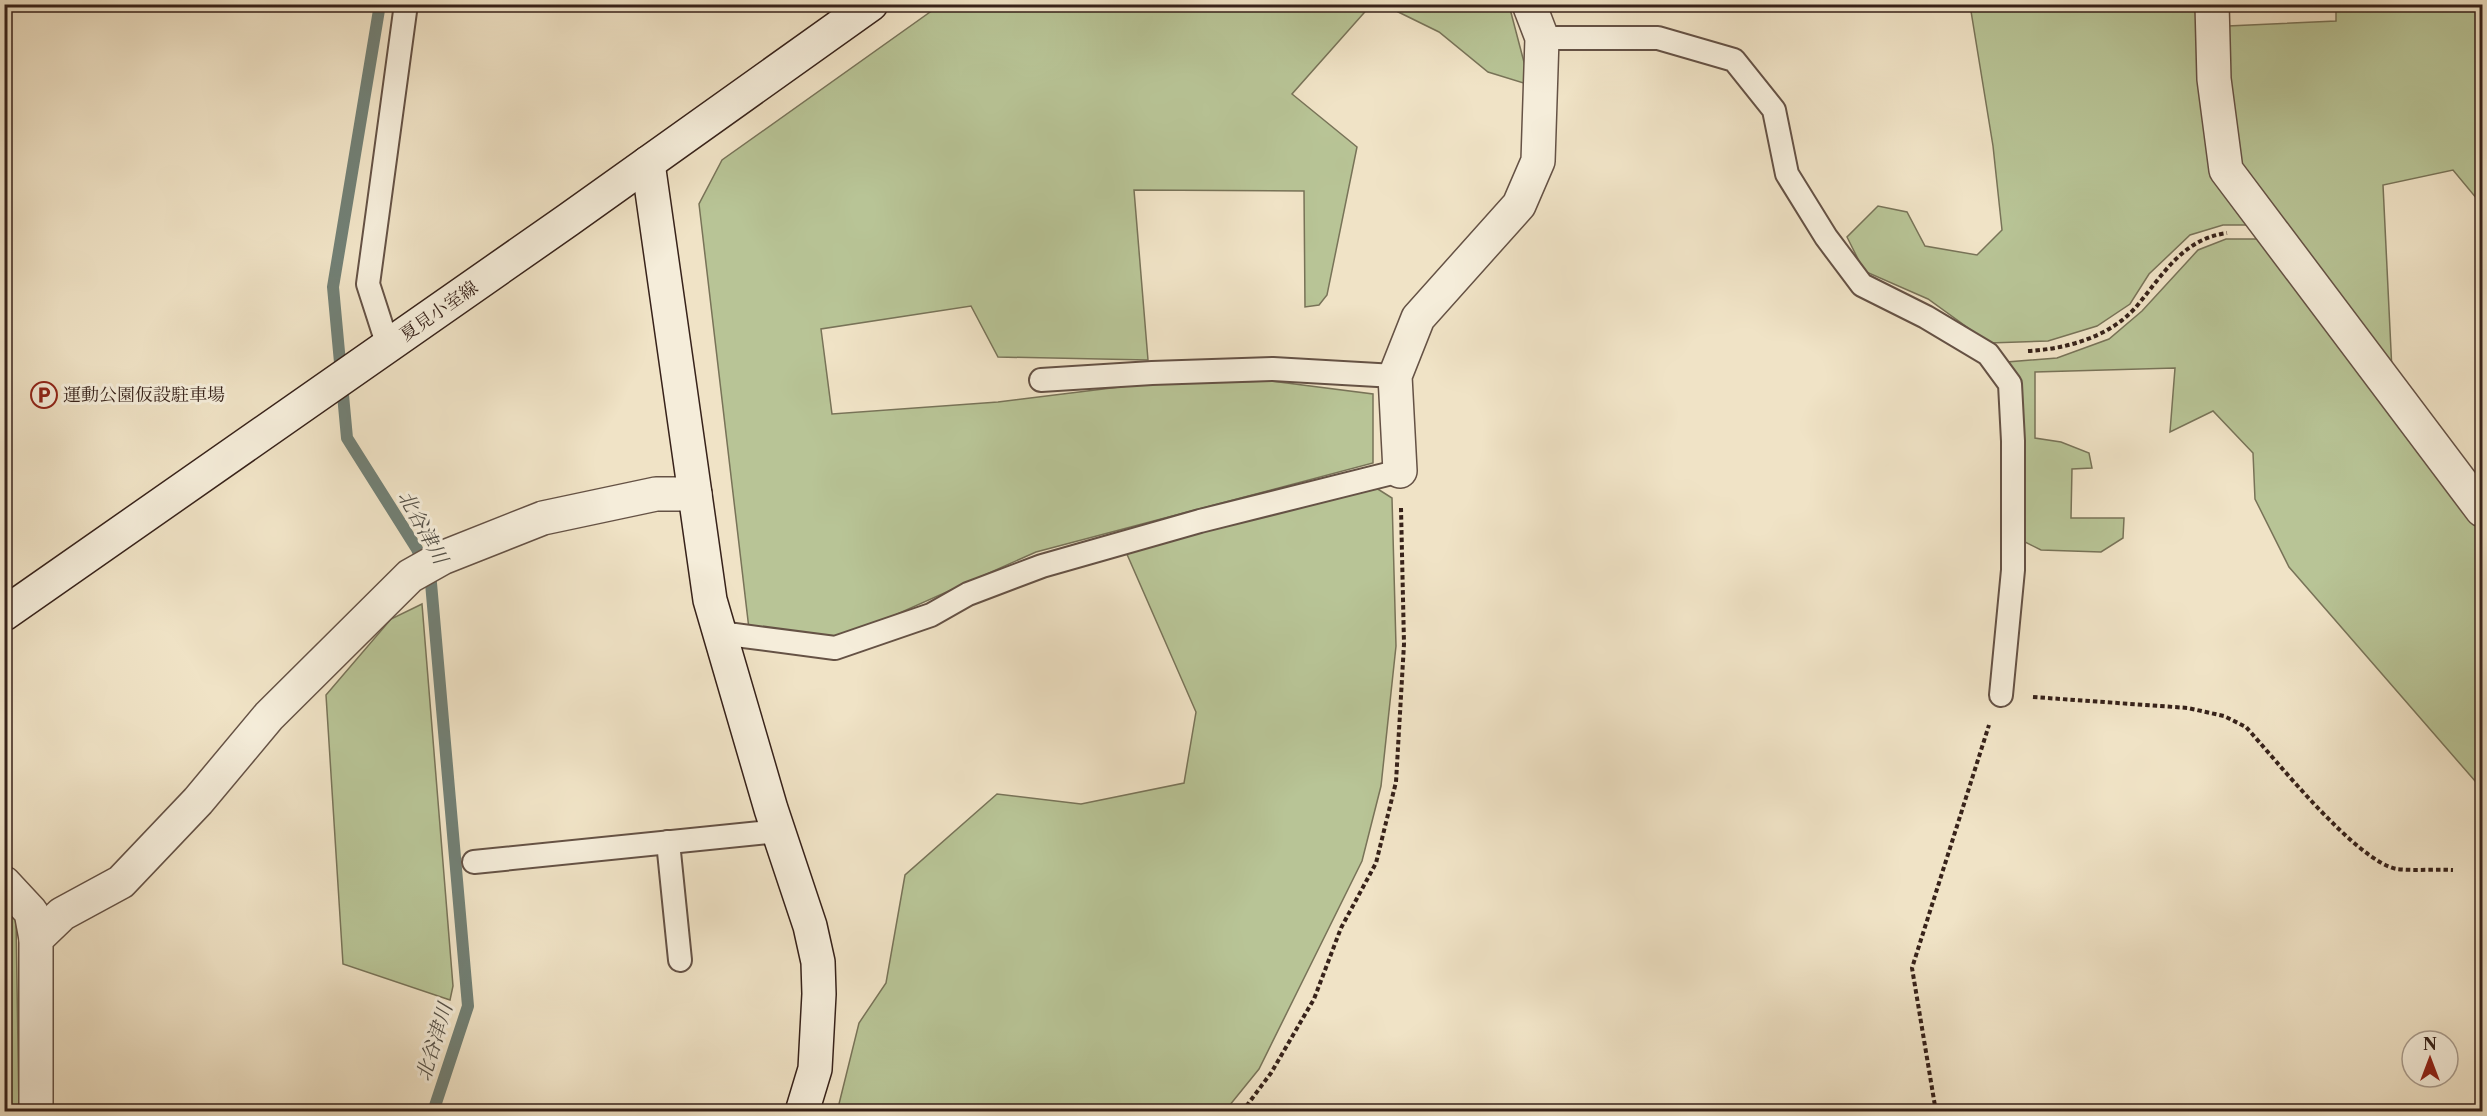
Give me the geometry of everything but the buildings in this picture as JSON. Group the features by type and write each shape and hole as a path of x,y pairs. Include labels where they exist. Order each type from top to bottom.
{"street":[{"name":"夏見小室線","path":"4,614 871,4"},
{"path":"1400,471 1395,376 1418,318 1519,205 1538,161 1542,38 1529,4"},
{"path":"2212,4 2214,78 2226,170 2482,510"},
{"path":"648,163 710,600 810,926 818,962 819,994 815,1069 802,1112"},
{"path":"36,939 62,914 121,882 198,801 269,716 410,576 442,558 543,518 656,494 695,494"},
{"path":"4,883 31,912 36,939 36,1112"}],"lane":[{"path":"388,346 368,284 406,4"},
{"path":"1542,38 1658,38 1734,60 1774,110 1787,174 1826,237 1862,285 1926,317 1988,354 2010,384 2013,441 2013,570 2001,695"},
{"path":"1041,380 1274,369 1395,376"},
{"path":"720,633 835,648 931,615 968,594 1042,566 1200,521 1400,471"},
{"path":"474,862 779,831"},
{"path":"668,842 680,960"}],"path":[{"path":"4,5 30,4"},
{"path":"1988,354 2054,350 2101,334 2135,308 2157,278 2194,243 2224,233 2272,231"},
{"path":"1242,1112 1271,1073 1314,999 1341,928 1377,863 1396,782 1404,644 1400,471"},
{"path":"1936,1112 1912,968 1990,720 2001,695 2188,708 2224,716 2246,727 2354,845 2376,861 2396,868 2453,870"}],"green space":[{"path":"940,5 1371,5 1292,94 1357,147 1327,295 1319,305 1305,307 1304,191 1134,190 1148,360 998,357 971,306 821,329 832,414 998,402 1144,384 1271,381 1373,394 1373,463 1036,552 837,641 749,629 699,204 722,160"},
{"path":"1384,5 1509,5 1530,85 1488,72 1439,32"},
{"path":"1970,5 2205,5 2256,225 2223,225 2190,235 2149,274 2130,304 2097,326 2048,341 1989,343 1928,299 1864,271 1847,237 1878,206 1907,212 1925,246 1977,255 2002,230 1993,146"},
{"path":"2336,5 2482,5 2482,205 2453,170 2383,185 2392,371 2230,164 2228,26 2336,21"},
{"path":"2226,239 2261,239 2482,528 2482,789 2289,567 2255,499 2253,453 2213,411 2170,432 2175,368 2035,372 2035,438 2061,442 2089,453 2092,468 2072,469 2071,518 2124,518 2123,538 2101,552 2041,550 2025,542 2016,387 2007,362 2057,358 2109,339 2142,311 2198,250"},
{"path":"1373,486 1392,498 1396,646 1381,786 1362,861 1259,1069 1225,1111 837,1112 859,1023 886,983 905,875 997,794 1081,804 1184,783 1196,712 1126,552"},
{"path":"422,604 453,986 450,1000 343,964 326,695 391,619"},
{"path":"4,905 16,919 19,1111 5,1111"}],"waterway":[{"name":"北谷津川","path":"380,4 333,287 347,438 417,549 431,583 468,1006 433,1112"}],"place":[{"name":"運動公園仮設駐車場","path":"44,395"}]}
